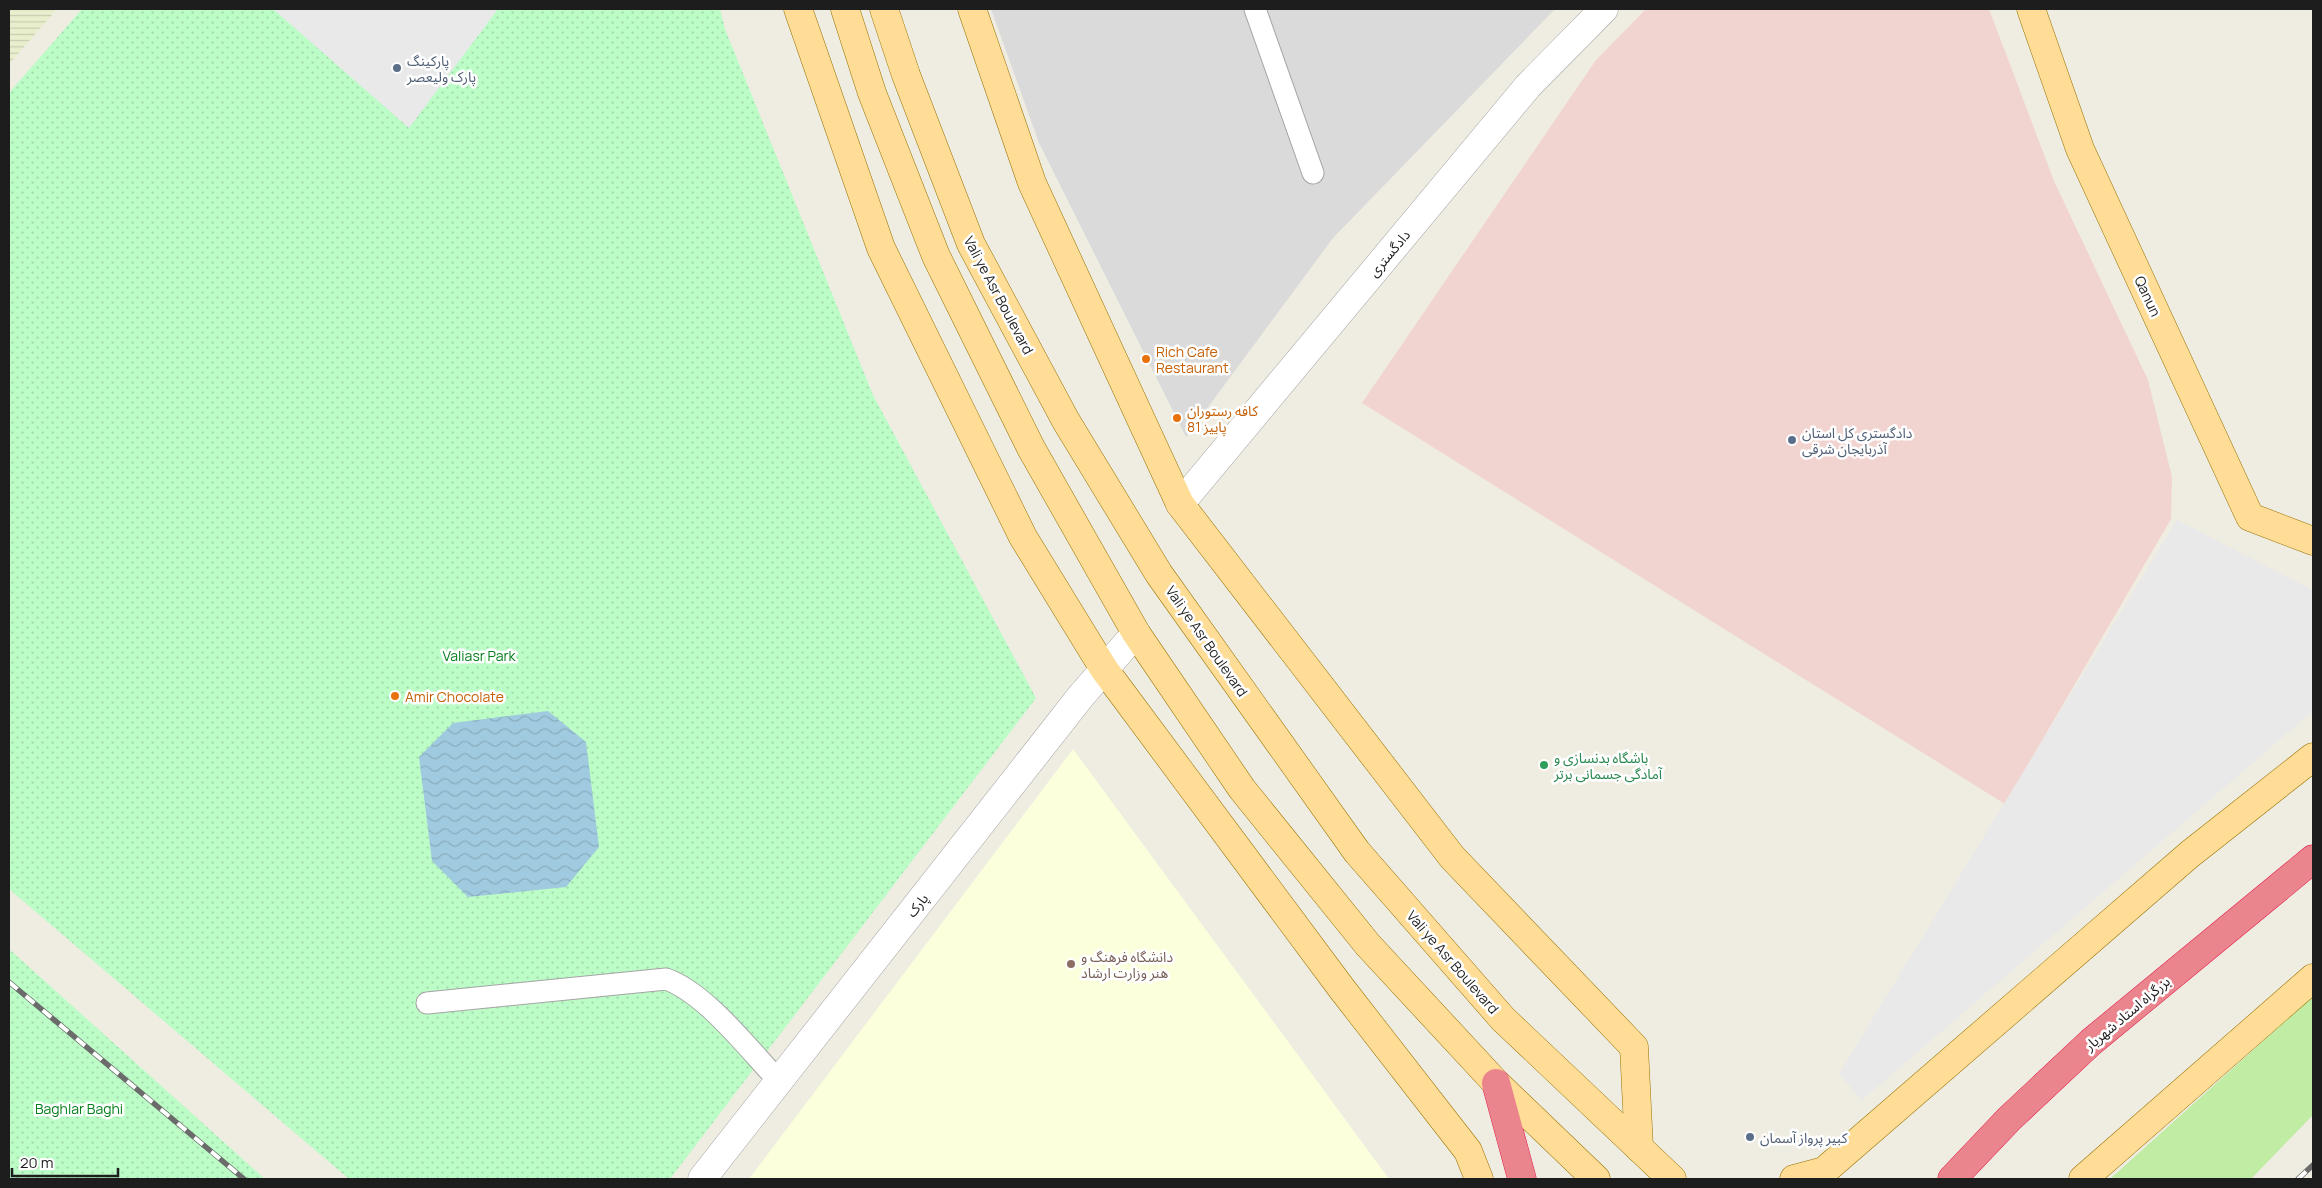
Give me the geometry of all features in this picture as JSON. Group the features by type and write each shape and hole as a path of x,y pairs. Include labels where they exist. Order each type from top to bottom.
{"highway":[{"name":"بزرگراه استاد شهریار","path":"1952,1179 2009,1119 2092,1042 2313,859"},
{"path":"1496,1083 1522,1179"}],"main road":[{"path":"798,9 881,248 1022,537 1104,669 1342,989 1468,1151 1479,1179"},
{"path":"845,9 872,93 936,256 1030,448 1136,634 1242,789 1368,945 1496,1083 1596,1179"},
{"name":"Vali ye Asr Boulevard","path":"884,9 906,74 970,244 1066,421 1159,574 1357,852 1503,1019 1672,1179"},
{"path":"972,9 1032,183 1180,504 1452,857 1634,1048 1639,1148"},
{"name":"Qanun","path":"2031,9 2080,149 2250,517 2313,540"},
{"path":"1794,1179 1822,1175 2190,854 2313,757"},
{"path":"2083,1179 2313,978"}],"street":[{"name":"دادگستری","path":"1180,504 1528,86 1604,9"},
{"name":"پارک","path":"702,1179 1081,696 1136,634"}],"lane":[{"path":"1255,9 1313,174"},
{"path":"427,1003 666,979 682,986 706,1004 779,1081"}],"shaded area":[{"path":"9,9 57,9 9,64"},
{"name":"پارکینگ پارک ولیعصر","path":"273,9 498,9 409,128"},
{"path":"991,9 1555,9 1333,238 1186,437 1039,143"},
{"name":"دادگستری کل استان آذربایجان شرقی","path":"1646,9 1989,9 2054,181 2148,380 2172,477 2171,519 2005,804 1362,403 1596,60"},
{"path":"2177,520 2313,590 2313,711 1862,1100 1839,1074"},
{"name":"دانشگاه فرهنگ و هنر وزارت ارشاد","path":"1073,749 1389,1179 749,1179"}],"green space":[{"name":"Valiasr Park","path":"82,9 720,9 725,29 873,395 1036,698 670,1179 349,1179 9,889 9,93"},
{"name":"Baghlar Baghi","path":"9,949 265,1179 9,1179"},
{"path":"2313,996 2313,1115 2251,1179 2110,1179"}],"water":[{"path":"548,711 586,742 599,847 566,887 468,897 432,861 419,757 453,723"}],"railway":[{"path":"9,982 244,1179"},
{"path":"2298,1179 2313,1165"}],"place":[{"name":"پارکینگ پارک ولیعصر","path":"397,68"},
{"name":"Rich Cafe Restaurant","path":"1146,359"},
{"name":"کافه رستوران پاییز 81","path":"1177,418"},
{"name":"دادگستری کل استان آذربایجان شرقی","path":"1792,440"},
{"name":"Amir Chocolate","path":"395,696"},
{"name":"باشگاه بدنسازی و آمادگی جسمانی برتر","path":"1544,765"},
{"name":"دانشگاه فرهنگ و هنر وزارت ارشاد","path":"1071,964"},
{"name":"کبیر پرواز آسمان","path":"1750,1137"}]}
